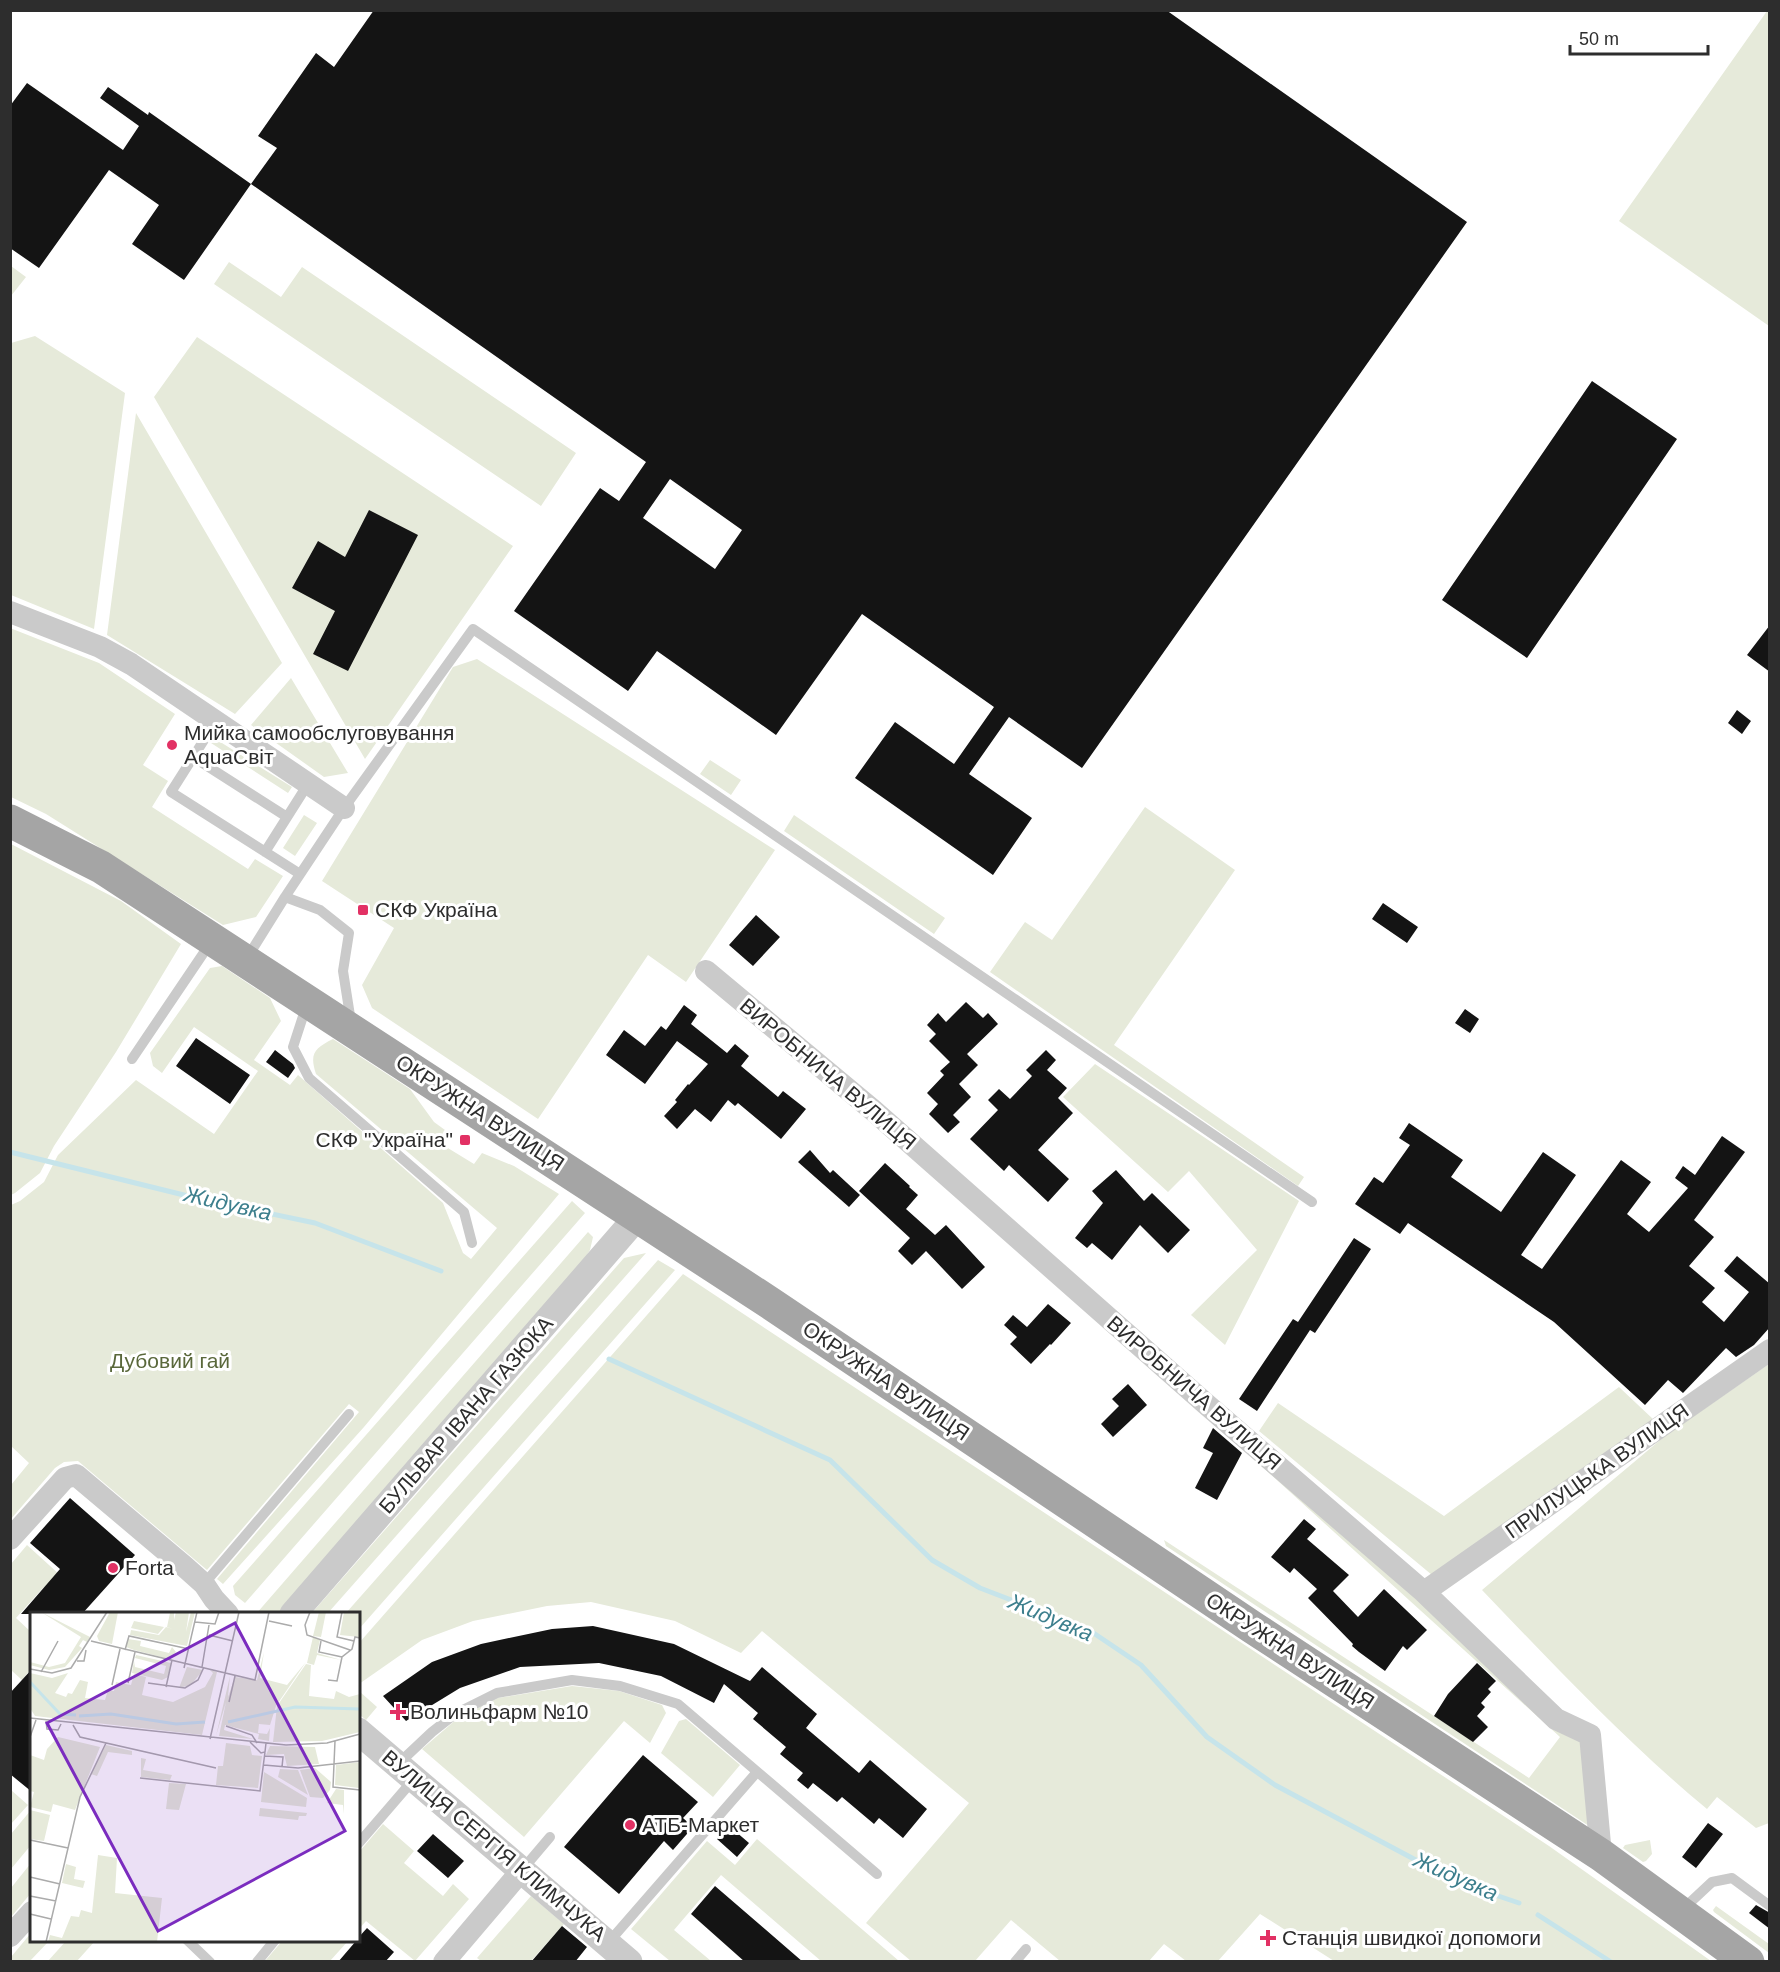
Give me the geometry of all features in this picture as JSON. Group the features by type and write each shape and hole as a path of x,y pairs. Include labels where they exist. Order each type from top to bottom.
{"main road":[{"name":"ОКРУЖНА ВУЛИЦЯ","path":"10,820 101,867 638,1216 1252,1627 1601,1855 1748,1962"}],"street":[{"path":"10,612 100,647 131,664 344,808"},
{"name":"ВИРОБНИЧА ВУЛИЦЯ","path":"706,971 874,1111 1206,1404 1424,1592 1556,1719 1590,1735 1601,1855"},
{"name":"БУЛЬВАР ІВАНА ГАЗЮКА","path":"295,1612 638,1216"},
{"name":"ПРИЛУЦЬКА ВУЛИЦЯ","path":"1424,1592 1770,1350"},
{"path":"10,1539 64,1478 76,1475 204,1584 226,1612"},
{"name":"ВУЛИЦЯ СЕРГІЯ КЛИМЧУКА","path":"360,1733 629,1962"},
{"path":"444,1962 522,1870"},
{"path":"10,1936 30,1914"}],"lane":[{"path":"245,961 344,808 473,629 1312,1202"},
{"path":"216,721 171,792 300,874"},
{"path":"193,757 287,817"},
{"path":"265,852 308,784"},
{"path":"285,897 320,910 349,933 343,970 352,1030"},
{"path":"132,1059 213,940"},
{"path":"308,1001 293,1047 309,1078 464,1212 472,1243"},
{"path":"204,1584 348,1414"},
{"path":"360,1841 432,1732 455,1714 496,1693 572,1680 621,1686 678,1704 877,1874"},
{"path":"607,1943 758,1772"},
{"path":"522,1870 550,1837"},
{"path":"1680,1911 1712,1882 1732,1878 1770,1906"},
{"path":"188,1942 210,1962"},
{"path":"257,1962 274,1942"},
{"path":"1015,1962 1026,1949"}],"green space":[{"path":"1767,11 1770,11 1769,326 1619,221"},
{"path":"229,262 281,297 302,267 576,453 541,506 214,284"},
{"path":"11,266 26,277 11,296"},
{"path":"35,336 125,393 94,629 11,595 11,343"},
{"path":"197,337 513,546 365,759 154,397"},
{"path":"136,413 282,663 235,714 107,635"},
{"path":"10,628 99,663 175,714 143,765 168,781 152,807 248,869 255,859 283,876 256,917 223,925 46,814 11,797"},
{"path":"477,659 775,850 686,982 648,955 538,1119 372,1008 362,985 394,928 322,881 453,667"},
{"path":"291,678 348,773 324,777 251,725"},
{"path":"214,738 292,787 288,793 211,743"},
{"path":"710,760 741,780 731,795 700,774"},
{"path":"1145,807 1235,870 1114,1045 1304,1177 1298,1186 990,972 1025,922 1052,940"},
{"path":"304,815 317,823 295,856 283,848"},
{"path":"794,815 945,918 934,934 784,831"},
{"path":"11,844 121,901 181,944 116,1052 54,1146 40,1173 11,1195"},
{"name":"Дубовий гай","path":"222,966 270,998 281,1021 254,1060 290,1085 298,1075 443,1203 463,1253 471,1259 497,1228 316,1074 314,1056 322,1045 333,1039 410,1089 434,1122 445,1130 438,1142 474,1164 482,1153 514,1166 559,1194 364,1427 223,1584 217,1579 359,1412 349,1404 207,1570 78,1461 64,1462 55,1468 10,1520 11,1485 29,1463 11,1446 11,1205 20,1201 44,1182 58,1155 136,1080 214,1134 258,1071 194,1027 162,1073 153,1066 150,1053 210,968"},
{"path":"1095,1064 1299,1201 1225,1345 1191,1315 1257,1250 1189,1171 1168,1192 1063,1097"},
{"path":"572,1201 585,1213 245,1603 235,1595 233,1586"},
{"path":"588,1232 593,1237 590,1250 582,1263 280,1611 258,1612"},
{"path":"646,1253 329,1612 313,1612 624,1258"},
{"path":"658,1260 675,1270 360,1628 360,1612 347,1612"},
{"path":"683,1274 1549,1846 1711,1961 1334,1961 1260,1914 1218,1961 1186,1961 1164,1944 1149,1961 1060,1961 1011,1920 975,1961 911,1961 866,1923 969,1803 762,1631 741,1653 675,1621 591,1602 547,1606 473,1621 422,1640 360,1683 360,1642"},
{"path":"1769,1364 1769,1823 1756,1828 1717,1797 1707,1809 1677,1783 1591,1702 1482,1590 1665,1436"},
{"path":"1619,1387 1654,1420 1432,1575 1259,1431 1278,1403 1444,1516"},
{"path":"1247,1453 1586,1739 1595,1830 1166,1546 1164,1540 1529,1778 1560,1737"},
{"path":"27,1545 60,1575 42,1589 16,1618 30,1631 30,1670 22,1680 11,1670 11,1564"},
{"path":"572,1686 619,1691 662,1705 666,1713 650,1743 624,1721 524,1837 422,1749 458,1718 498,1698"},
{"path":"360,1692 377,1707 366,1720 360,1715"},
{"path":"686,1719 740,1765 713,1797 661,1753 679,1721"},
{"path":"11,1790 28,1805 11,1824"},
{"path":"30,1811 30,1846 11,1869 11,1834"},
{"path":"383,1824 414,1851 404,1863 443,1896 453,1884 469,1899 415,1961 366,1921 360,1928 360,1851"},
{"path":"757,1839 899,1961 821,1961 721,1875 674,1930 711,1961 670,1961 631,1929 707,1841 735,1865"},
{"path":"1650,1840 1652,1854 1643,1862 1623,1848 1625,1845"},
{"path":"30,1864 30,1894 11,1917 11,1888"},
{"path":"531,1896 564,1924 531,1961 481,1961 477,1958"},
{"path":"1716,1906 1769,1944 1769,1953 1714,1912"},
{"path":"30,1934 30,1942 48,1942 30,1961 11,1961 11,1957"},
{"path":"65,1942 94,1942 77,1961 48,1961"},
{"path":"281,1942 347,1942 330,1961 265,1961"}],"building":[{"path":"374,10 1166,10 1467,222 1082,768 1009,717 969,774 1032,818 993,875 855,778 895,722 954,764 994,707 862,614 776,735 657,651 628,691 514,611 600,488 619,501 646,462 251,184 277,148 258,136 316,53 334,67","holes":["670,479 742,530 715,569 643,518"]},
{"path":"27,83 123,150 139,126 100,98 108,87 148,115 149,112 251,184 184,280 132,244 159,205 109,170 39,268 10,248 10,106"},
{"path":"1592,381 1677,439 1527,658 1442,600"},
{"path":"369,510 418,535 348,671 313,654 335,611 292,588 318,541 345,557"},
{"path":"1770,625 1770,672 1747,655"},
{"path":"1737,710 1751,721 1742,734 1728,723"},
{"path":"1383,903 1418,927 1407,943 1372,919"},
{"path":"756,915 780,937 753,966 729,945"},
{"path":"966,1002 983,1018 988,1013 998,1024 967,1054 978,1065 959,1084 971,1097 953,1115 960,1122 948,1133 929,1114 938,1104 927,1093 944,1075 940,1071 950,1062 929,1041 936,1034 927,1025 938,1013 946,1022"},
{"path":"684,1005 697,1015 691,1024 727,1053 735,1044 749,1056 741,1066 778,1097 783,1091 806,1109 781,1139 738,1103 735,1106 728,1100 711,1122 695,1109 677,1129 664,1116 677,1102 675,1100 688,1084 708,1064 677,1041 645,1084 606,1055 624,1030 645,1046 661,1026 666,1030"},
{"path":"1465,1009 1479,1019 1470,1033 1455,1023"},
{"path":"196,1038 250,1075 230,1104 176,1066"},
{"path":"275,1050 295,1068 288,1078 266,1062"},
{"path":"1046,1050 1056,1060 1047,1070 1067,1088 1058,1098 1073,1113 1038,1150 1069,1179 1048,1202 1009,1165 1004,1171 970,1139 998,1110 988,1100 999,1089 1010,1099 1032,1076 1026,1070"},
{"path":"1409,1123 1463,1160 1451,1177 1501,1212 1543,1152 1576,1175 1521,1255 1542,1269 1621,1160 1651,1182 1627,1214 1649,1232 1688,1188 1675,1178 1683,1166 1695,1175 1722,1136 1745,1152 1694,1220 1714,1237 1689,1266 1715,1288 1702,1302 1724,1322 1749,1292 1724,1271 1737,1256 1770,1284 1770,1327 1754,1345 1736,1357 1726,1348 1683,1393 1668,1380 1645,1405 1554,1322 1408,1223 1400,1234 1355,1204 1374,1177 1383,1183 1410,1145 1399,1138"},
{"path":"810,1150 830,1173 833,1170 860,1195 849,1207 798,1162"},
{"path":"885,1163 918,1195 906,1209 935,1235 946,1225 985,1267 962,1289 926,1251 912,1265 898,1251 910,1238 859,1191"},
{"path":"1116,1170 1144,1201 1152,1193 1190,1230 1168,1253 1140,1225 1112,1260 1092,1243 1087,1248 1075,1238 1103,1203 1092,1191"},
{"path":"1354,1238 1371,1249 1315,1333 1310,1330 1257,1411 1239,1399 1293,1319 1298,1322"},
{"path":"1048,1304 1071,1323 1031,1364 1010,1344 1017,1337 1004,1325 1013,1315 1027,1327"},
{"path":"1128,1384 1147,1405 1113,1437 1101,1424 1119,1406 1112,1399"},
{"path":"1213,1428 1242,1453 1217,1500 1195,1488 1213,1453 1203,1448"},
{"path":"70,1498 135,1555 84,1612 21,1614 60,1569 30,1543"},
{"path":"1304,1519 1316,1529 1307,1539 1349,1575 1333,1591 1358,1617 1384,1589 1427,1630 1407,1650 1403,1646 1385,1671 1352,1646 1353,1644 1308,1598 1317,1589 1294,1568 1290,1573 1271,1557"},
{"path":"593,1626 674,1644 750,1681 762,1667 817,1714 806,1728 859,1773 870,1760 927,1809 903,1838 879,1818 874,1824 842,1797 837,1802 813,1783 808,1789 797,1780 803,1773 780,1754 786,1747 753,1719 758,1713 724,1684 714,1703 661,1676 599,1663 520,1667 460,1688 406,1721 383,1696 432,1662 481,1644 552,1629"},
{"path":"1477,1663 1496,1681 1488,1689 1491,1692 1481,1703 1485,1707 1477,1716 1488,1727 1473,1742 1434,1716 1448,1694"},
{"path":"30,1671 30,1790 10,1774 10,1693"},
{"name":"АТБ-Маркет","path":"643,1755 698,1802 683,1818 693,1827 673,1850 664,1841 619,1894 564,1847"},
{"path":"1708,1823 1723,1834 1696,1868 1682,1857"},
{"path":"728,1825 749,1843 737,1857 717,1839"},
{"path":"433,1834 464,1861 448,1878 417,1851"},
{"path":"715,1886 803,1962 745,1962 691,1914"},
{"path":"1756,1905 1770,1913 1770,1929 1749,1913"},
{"path":"562,1926 587,1947 575,1962 531,1962"},
{"path":"367,1928 394,1952 385,1962 338,1962 355,1942 360,1942 360,1936"}],"waterway":[{"name":"Жидувка","path":"10,1152 200,1199 315,1223 441,1271"},
{"name":"Жидувка","path":"609,1359 830,1460 932,1560 980,1588 1089,1630 1141,1665 1207,1737 1275,1785 1457,1882 1519,1903"},
{"name":"Жидувка","path":"1538,1915 1611,1962"}],"place":[{"name":"Мийка самообслуговування AquaСвіт","path":"172,745"},
{"name":"СКФ Україна","path":"363,910"},
{"name":"СКФ \"Україна\"","path":"465,1140"},
{"name":"Forta","path":"113,1568"},
{"name":"Волиньфарм №10","path":"398,1712"},
{"name":"АТБ-Маркет","path":"630,1825"},
{"name":"Станція швидкої допомоги","path":"1268,1938"}]}
